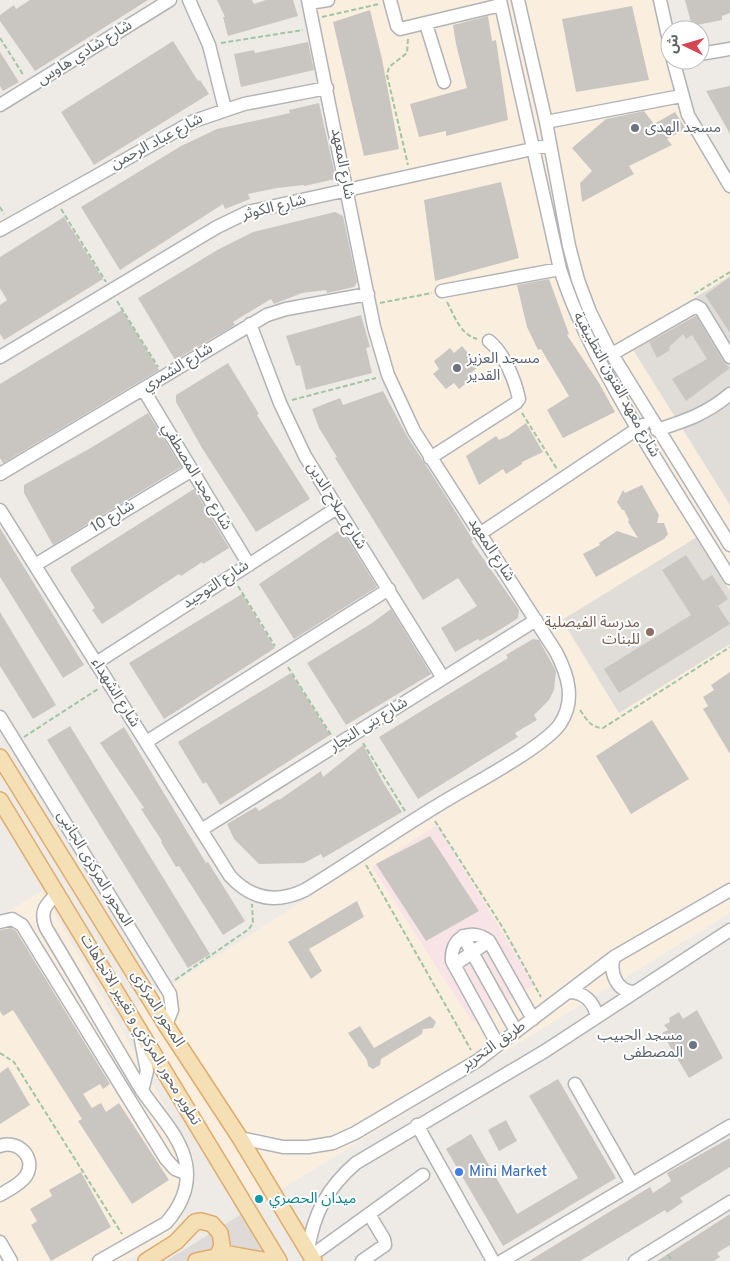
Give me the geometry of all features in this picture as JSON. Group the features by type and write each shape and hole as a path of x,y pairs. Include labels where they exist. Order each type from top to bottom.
{"main road":[{"name":"المحور المركزى","path":"0,757 166,1025 240,1138 310,1256"},
{"name":"تطوير محور المركزي و تغيير الاتجاهات","path":"0,800 279,1261"},
{"path":"146,1261 176,1242 196,1222 212,1224 220,1233 222,1245 218,1255"},
{"path":"196,1261 218,1255 241,1255 268,1261"}],"street":[{"name":"شارع شادي هاوس","path":"0,106 170,0"},
{"path":"189,0 209,44 226,109"},
{"path":"309,2 328,0"},
{"name":"شارع معهد الفنون التطبيقية","path":"518,0 546,122 562,212 578,280 590,312 612,354 654,425 730,546"},
{"path":"660,0 665,20"},
{"path":"390,1 398,28 406,29 501,2"},
{"name":"شارع المعهد","path":"251,894 265,898 293,896 361,855 552,734 561,723 569,696 565,669 481,532 430,458 414,431 388,375 369,300 309,2"},
{"name":"شارع معهد الفنون التطبيقية","path":"501,2 560,269 580,325 637,429 725,559 730,578"},
{"path":"426,24 444,82"},
{"path":"710,52 730,49"},
{"path":"675,70 681,96 697,133 730,186"},
{"name":"شارع عباد الرحمن","path":"0,230 178,128 226,109 327,88"},
{"path":"546,122 681,96"},
{"name":"شارع الكوثر","path":"0,358 232,219 265,207 347,191 550,145"},
{"path":"442,291 560,269"},
{"name":"شارع الشمري","path":"0,474 250,324 286,309 369,300"},
{"path":"612,354 696,306 701,309 730,357"},
{"name":"شارع صلاح الدين","path":"250,324 280,403 305,456 443,678"},
{"path":"430,458 516,403 519,399 515,384 496,346 484,340"},
{"name":"شارع مجد المصطفي","path":"143,389 249,564"},
{"path":"481,532 637,429 693,419 708,411 730,394"},
{"name":"شارع 10","path":"34,565 192,470"},
{"name":"شارع التوحيد","path":"96,662 337,508"},
{"name":"شارع الشهداء","path":"0,510 230,876 239,886 251,894"},
{"path":"146,742 389,589"},
{"name":"شارع بنى النجار","path":"201,830 536,620"},
{"name":"المحور المركزى الجانبى","path":"0,716 170,994 172,1010 166,1025"},
{"name":"طريق التحرير","path":"240,1138 283,1147 308,1147 333,1143 355,1133 477,1061 614,957 730,890"},
{"path":"58,893 44,909 42,915 46,928 142,1091 180,1146 187,1174 184,1196 174,1215 166,1223 99,1261"},
{"path":"0,922 12,919 22,925 166,1159 175,1169 187,1174"},
{"name":"طريق التحرير","path":"310,1256 315,1218 331,1188 356,1163 417,1125 546,1051 730,930"},
{"path":"498,1045 454,965 452,951 455,942 462,936 472,933 481,935 489,941 532,1019"},
{"path":"462,936 516,1032"},
{"path":"454,965 489,941"},
{"path":"614,957 612,968 617,983 625,990 635,992"},
{"path":"569,992 577,992 587,997 594,1007 597,1017"},
{"path":"138,1028 147,1071 142,1091"},
{"path":"575,1084 632,1184"},
{"path":"417,1125 493,1261"},
{"path":"502,1261 730,1126"},
{"path":"0,1146 9,1144 22,1149 29,1160 29,1168 23,1180 0,1195"},
{"path":"310,1256 423,1175"},
{"path":"635,1261 730,1202"},
{"path":"362,1261 385,1245 384,1239 369,1214"},
{"path":"0,1242 11,1261"}],"path":[{"path":"209,44 313,24 390,1"},
{"path":"406,29 407,53 389,66 387,75 411,177"},
{"path":"0,38 31,86"},
{"path":"369,300 442,291 461,329 469,337 484,340"},
{"path":"280,403 388,375"},
{"path":"516,403 563,478"},
{"path":"569,696 590,724 596,728 603,728 730,648"},
{"path":"16,742 108,682"},
{"path":"356,733 411,822"},
{"path":"428,811 503,928 547,1008"},
{"path":"361,855 477,1061"},
{"path":"165,986 250,929 253,916 251,894"},
{"path":"0,1053 14,1062 129,1244"}],"shaded area":[{"path":"311,0 657,0 661,20 660,70 670,70 680,107 689,128 730,194 730,913 248,1210 137,1007 558,738 568,723 576,695 574,672 566,655 413,425 390,373"},
{"path":"730,276 730,505 627,340"},
{"name":"مدرسة الفيصلية للبنات","path":"697,537 730,591 730,644 619,713 562,620"},
{"path":"437,825 534,985 472,1022 372,867"},
{"path":"42,891 193,1155 195,1178 181,1220 167,1237 126,1261 0,1261 0,916"},
{"path":"248,1210 280,1261 166,1261"}],"building":[{"path":"30,0 148,0 35,71 0,21 0,15 14,5 16,9"},
{"path":"217,0 252,0 254,4 266,0 293,0 298,16 228,36 223,17 225,17"},
{"path":"685,0 730,0 730,13 722,16 722,20 710,22 710,20 690,20"},
{"path":"632,6 649,80 576,92 562,19"},
{"path":"370,10 382,59 399,149 364,156 333,22"},
{"path":"488,16 492,41 496,40 508,120 446,136 446,131 419,137 410,104 467,88 453,25"},
{"path":"173,41 198,81 200,80 209,94 94,165 61,112"},
{"path":"308,42 314,70 241,87 234,54 254,50 255,53"},
{"path":"0,52 19,82 3,91 0,86"},
{"path":"730,86 730,134 706,91"},
{"path":"319,103 336,179 304,186 277,188 248,194 250,199 225,209 223,204 120,270 81,207 181,146 217,129 290,113 289,110"},
{"path":"644,111 654,124 675,112 686,129 667,139 672,145 629,166 634,174 582,202 580,183 592,171 572,148 606,119"},
{"path":"501,182 519,258 435,281 424,200"},
{"path":"335,212 343,216 357,282 354,287 327,293 326,290 302,293 274,304 271,299 233,322 235,325 175,360 138,298 219,249 253,232"},
{"path":"64,217 103,279 4,340 0,334 0,305 7,300 0,288 0,257"},
{"path":"730,277 730,333 705,295"},
{"path":"549,279 569,334 567,335 599,383 615,412 563,438 547,410 569,396 541,349 538,350 527,327 517,285"},
{"path":"122,310 159,370 3,463 0,458 0,384"},
{"path":"361,315 370,347 366,348 372,373 306,390 300,365 296,366 286,336"},
{"path":"696,316 723,361 730,368 686,401 672,379 707,359 692,335 686,339 683,334 669,347 670,350 657,358 649,342"},
{"name":"مسجد العزيز القدير","path":"462,346 479,366 471,373 474,377 459,389 454,383 446,389 433,374 439,369 434,361 450,348 454,353"},
{"path":"228,363 259,414 257,415 310,499 256,532 202,448 176,402 176,395"},
{"path":"383,391 407,436 473,540 471,541 519,610 518,618 480,641 478,639 455,652 441,628 477,606 458,578 423,600 335,458 337,457 319,428 312,409 340,398 343,405"},
{"path":"148,413 181,467 53,545 24,493 24,485"},
{"path":"526,423 543,452 522,462 522,464 506,474 503,469 479,485 466,456 496,436 499,440"},
{"path":"642,485 659,515 657,523 664,523 668,534 664,539 596,577 583,554 600,545 599,543 617,531 638,538 628,522 629,520 624,510 622,510 617,502 623,490 625,493"},
{"path":"194,489 229,548 203,564 202,562 181,576 179,574 102,624 92,610 95,608 71,571 71,567"},
{"path":"0,528 84,665 63,678 0,577"},
{"path":"341,529 377,587 294,639 259,584"},
{"path":"686,555 703,581 712,575 728,599 718,606 730,624 619,693 604,669 691,615 662,570"},
{"path":"242,594 275,648 164,719 129,663"},
{"path":"391,609 431,674 346,725 307,663 372,623"},
{"path":"0,612 56,705 33,719 0,666"},
{"path":"533,639 539,640 556,671 554,690 549,700 534,715 537,720 515,733 518,737 418,799 379,737 508,658 506,655"},
{"path":"730,672 730,754 703,709 708,706 703,697 714,690 711,685"},
{"path":"291,673 330,735 220,805 206,782 203,784 178,742"},
{"path":"652,720 689,779 631,814 596,756"},
{"path":"70,726 210,954 188,968 47,740"},
{"path":"124,727 206,863 208,862 245,921 223,935 179,866 176,867 141,809 144,808 100,743"},
{"path":"363,745 402,812 323,858 321,854 304,863 259,864 234,839 227,824 256,807 259,811 279,800 321,771 323,777"},
{"path":"430,836 479,911 426,941 376,864"},
{"path":"357,901 364,917 309,949 322,971 311,979 288,942"},
{"path":"11,928 16,931 110,1084 103,1089 100,1084 83,1094 92,1108 101,1103 106,1112 119,1103 169,1180 132,1204 78,1121 82,1119 13,1010 3,1016 0,1011 0,930"},
{"name":"مسجد الحبيب المصطفى","path":"697,1010 723,1058 689,1078 662,1033 668,1030 664,1025 670,1022 669,1018 679,1012 683,1019"},
{"path":"430,1016 436,1022 433,1028 423,1029 422,1034 381,1059 380,1065 373,1069 368,1066 367,1060 348,1033 360,1026 374,1048"},
{"path":"8,1067 30,1105 0,1124 0,1073"},
{"path":"558,1079 616,1178 503,1246 446,1149 471,1134 517,1214 578,1178 529,1096"},
{"path":"506,1120 517,1141 499,1151 488,1130"},
{"path":"730,1138 730,1167 680,1198 683,1202 667,1213 665,1210 580,1261 529,1261 650,1187 653,1193 671,1181 667,1173"},
{"path":"81,1172 111,1227 51,1261 31,1225 37,1221 30,1209 52,1196 49,1190"},
{"path":"730,1214 730,1245 717,1253 720,1257 714,1261 657,1261"}],"place":[{"name":"مسجد الهدى","path":"635,128"},
{"name":"مسجد العزيز القدير","path":"457,368"},
{"name":"مدرسة الفيصلية للبنات","path":"650,632"},
{"name":"مسجد الحبيب المصطفى","path":"693,1045"},
{"name":"Mini Market","path":"459,1172"},
{"name":"ميدان الحصري","path":"259,1199"}]}
